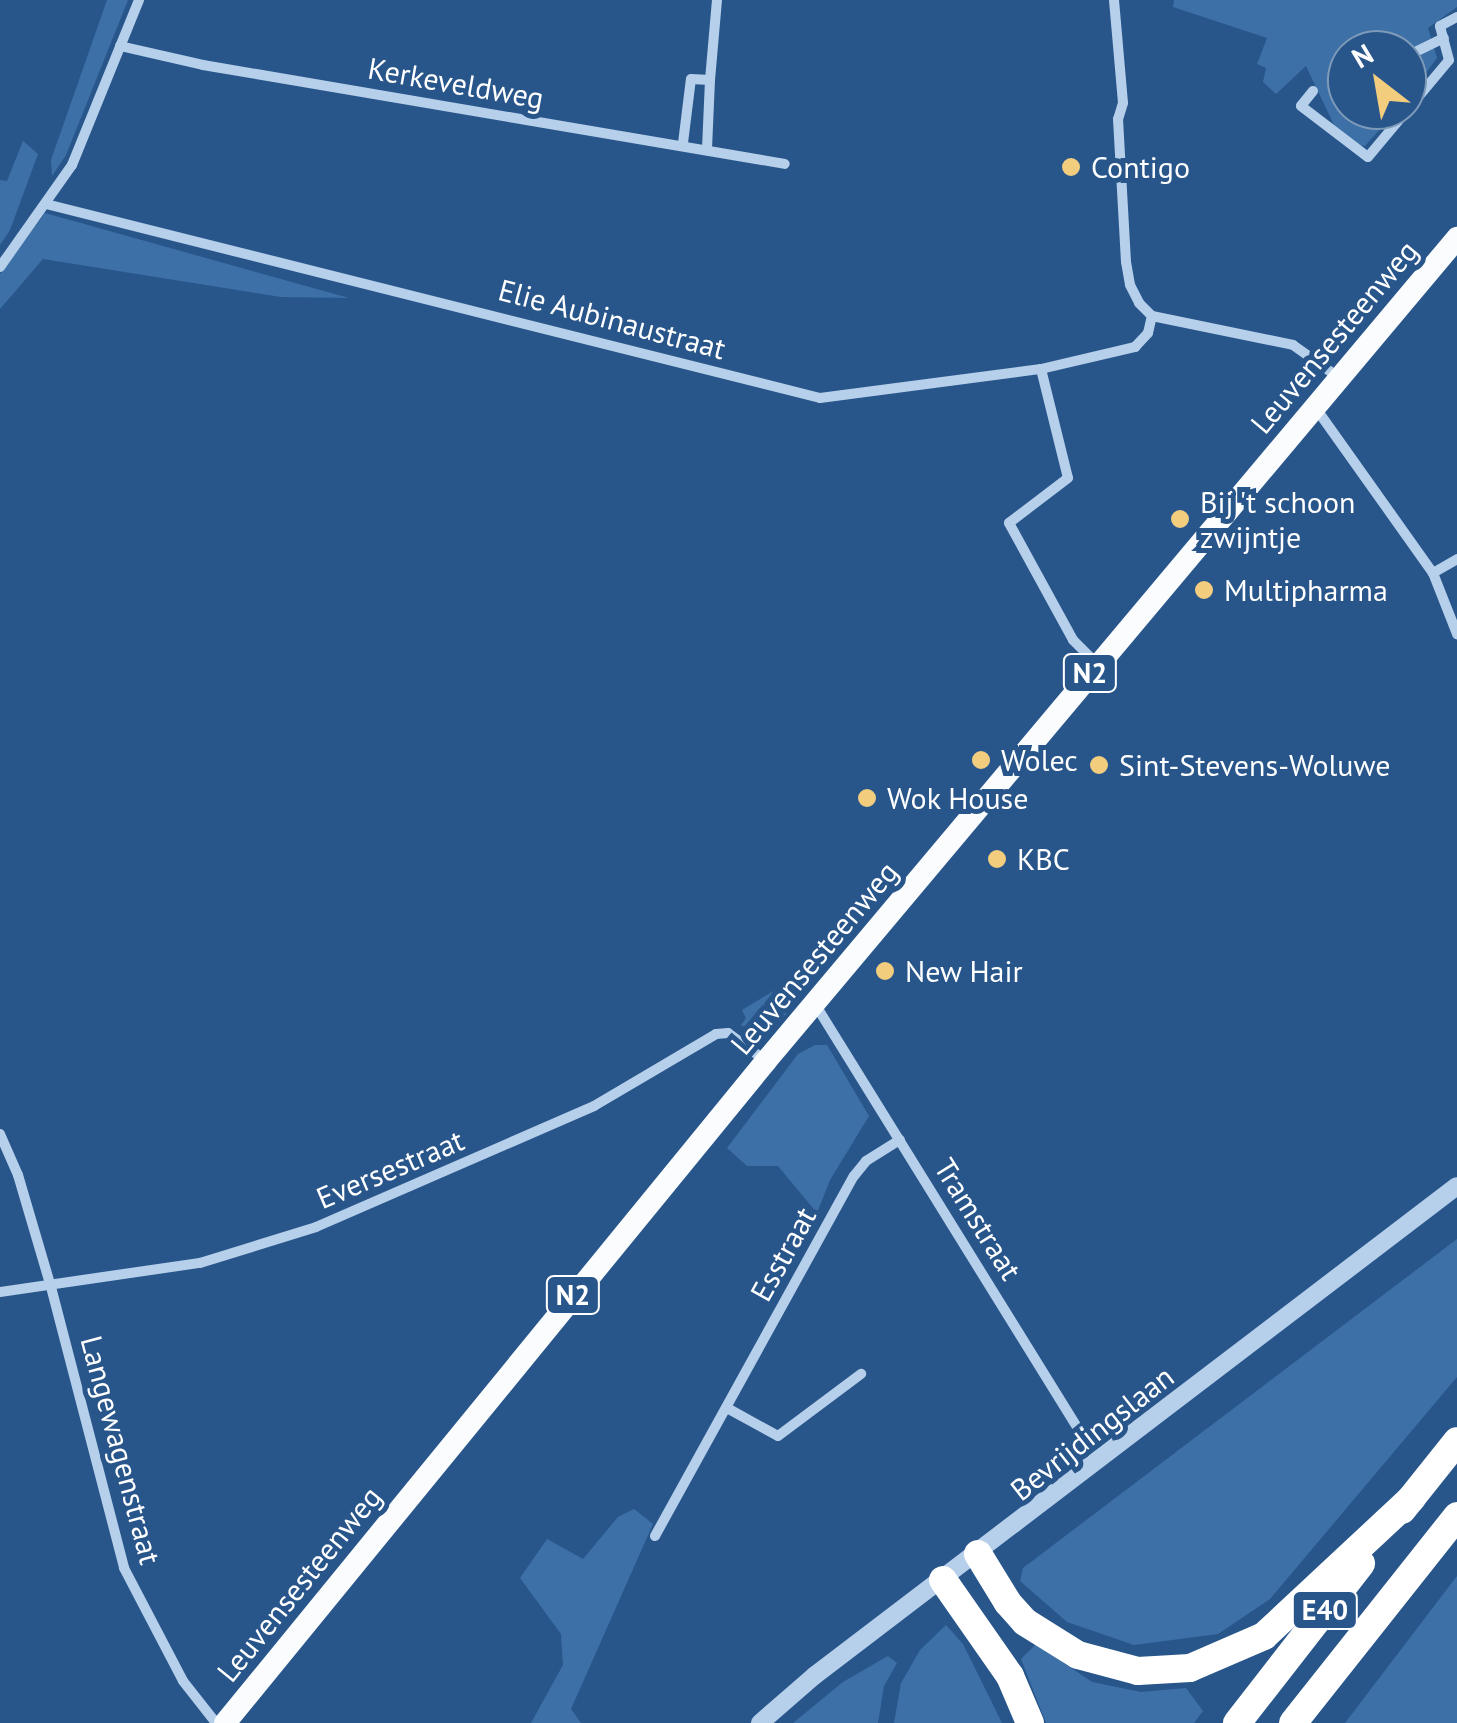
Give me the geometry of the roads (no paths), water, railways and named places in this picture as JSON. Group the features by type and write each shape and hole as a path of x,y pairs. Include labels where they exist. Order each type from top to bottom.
{"highway":[{"name":"E40","path":"1237,1723 1457,1441"},
{"path":"978,1554 1008,1603 1025,1622 1078,1654 1138,1670 1190,1668 1239,1651 1264,1636 1412,1498"},
{"name":"E40","path":"1293,1723 1457,1516"},
{"path":"943,1580 1010,1676 1030,1723"}],"main road":[{"name":"Leuvensesteenweg","path":"225,1723 814,1003 1457,238"}],"street":[{"path":"0,267 72,164 139,0"},
{"path":"706,148 717,0"},
{"path":"1114,0 1124,103 1118,118 1130,286 1152,316 1293,345 1339,378"},
{"path":"1313,91 1301,106 1368,157 1449,60 1440,26 1457,17"},
{"path":"1427,46 1444,38"},
{"name":"Kerkeveldweg","path":"120,46 203,65 682,143 785,164"},
{"path":"682,143 691,79 710,80"},
{"name":"Elie Aubinaustraat","path":"46,204 820,398 1041,369 1135,347 1148,334 1152,316"},
{"path":"1041,369 1068,478 1010,523 1072,640 1098,664"},
{"path":"1315,407 1433,574 1457,634"},
{"path":"1433,574 1457,560"},
{"name":"Tramstraat","path":"814,1003 1098,1462"},
{"name":"Eversestraat","path":"0,1292 200,1263 316,1227 594,1106 716,1034 728,1033 766,1061"},
{"name":"Langewagenstraat","path":"0,1134 18,1175 51,1287 124,1568 175,1667 216,1723"},
{"name":"Esstraat","path":"655,1536 854,1176 866,1161 900,1140"},
{"name":"Bevrijdingslaan","path":"760,1723 1457,1186"},
{"path":"728,1408 778,1436 861,1374"}],"place":[{"name":"Contigo","path":"1071,167"},
{"name":"Bij 't schoon zwijntje","path":"1180,519"},
{"name":"Multipharma","path":"1204,590"},
{"name":"Wolec","path":"981,760"},
{"name":"Sint-Stevens-Woluwe","path":"1099,765"},
{"name":"Wok House","path":"867,798"},
{"name":"KBC","path":"997,859"},
{"name":"New Hair","path":"885,971"}]}
